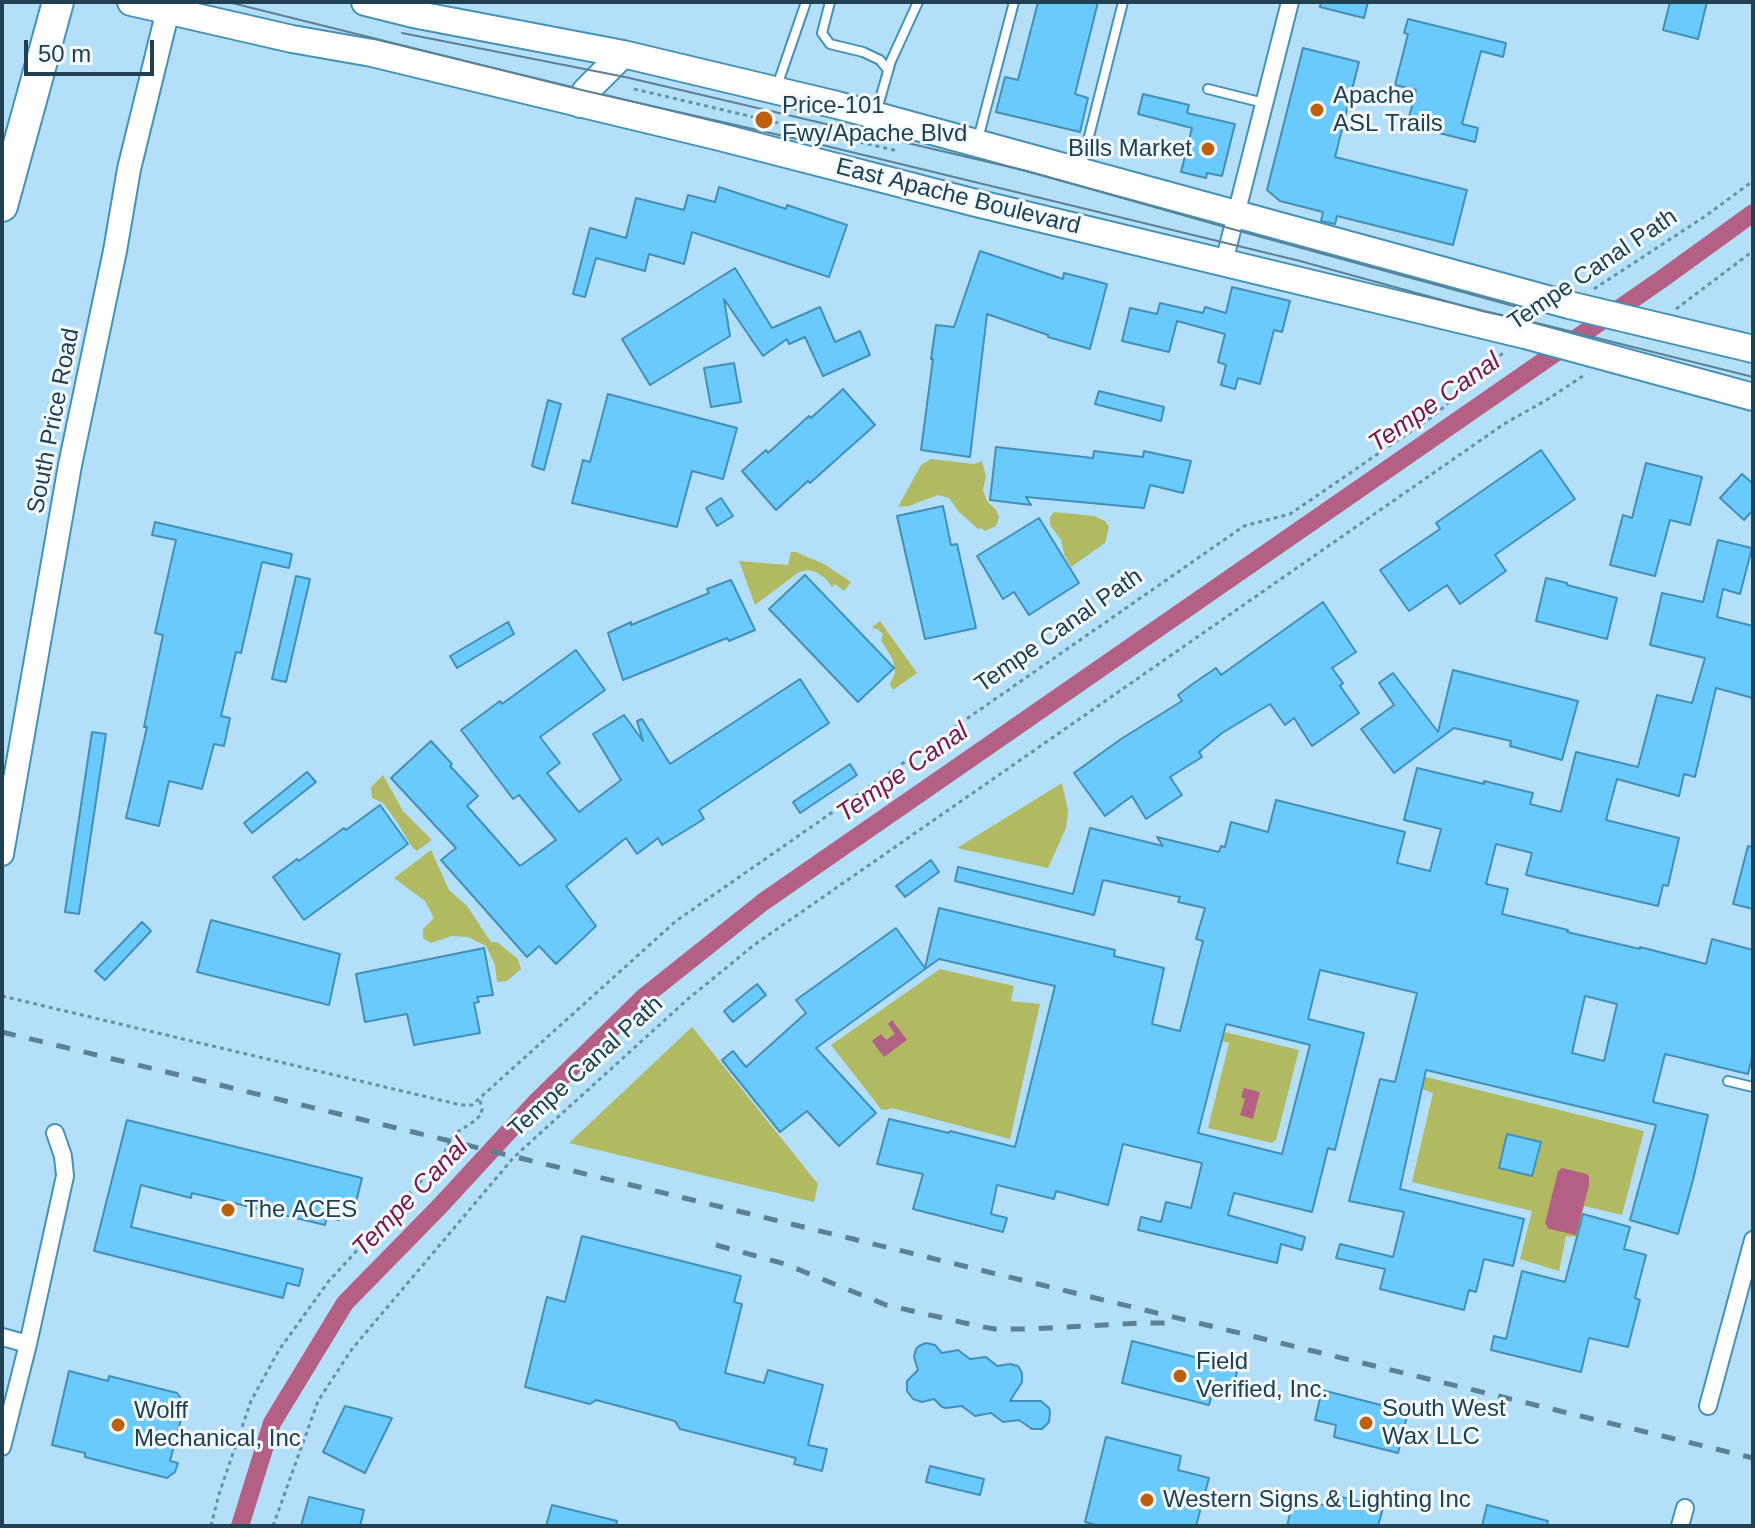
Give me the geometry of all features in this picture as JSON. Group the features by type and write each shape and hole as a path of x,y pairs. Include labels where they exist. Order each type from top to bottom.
{"highway":[{"path":"2,206 58,2"}],"main road":[{"path":"365,2 623,54 776,90 1576,306 1753,349"},
{"name":"East Apache Boulevard","path":"133,3 169,6 292,39 372,53 720,137 976,203 1533,337 1753,397"},
{"name":"South Price Road","path":"2,854 70,465 129,169 169,6"},
{"path":"580,104 586,91 623,54"}],"street":[{"path":"1224,262 1290,2"},
{"path":"2,1447 65,1176 63,1156 55,1133"},
{"path":"1708,1406 1753,1240"},
{"path":"2,1337 28,1344"},
{"path":"1680,1526 1685,1508"}],"lane":[{"path":"776,90 806,2"},
{"path":"830,2 822,33 830,44 863,52 880,60 888,70"},
{"path":"875,116 891,61 918,2"},
{"path":"977,144 1014,2"},
{"path":"1080,171 1123,2"},
{"path":"1208,89 1264,103"},
{"path":"1728,1081 1753,1087"}],"path":[{"path":"634,89 898,151"},
{"name":"Tempe Canal Path","path":"1576,306 1753,181"},
{"path":"1647,324 1753,251"},
{"name":"Tempe Canal Path","path":"211,1526 251,1401 279,1350 328,1282 442,1158 456,1133 481,1115 480,1100 676,921 1244,526 1290,514 1435,415 1533,337"},
{"name":"Tempe Canal Path","path":"273,1526 318,1401 352,1349 514,1157 688,999 754,945 1504,424 1548,399 1603,356"},
{"path":"2,996 461,1105 472,1105 480,1100"}],"green space":[{"path":"931,459 974,464 982,461 986,476 983,490 999,517 996,526 985,531 978,529 949,498 938,495 898,507 921,465"},
{"path":"1054,512 1094,516 1105,521 1109,527 1105,543 1071,567 1061,540 1050,525"},
{"path":"791,552 824,564 851,582 844,591 835,584 832,587 816,572 799,572 755,605 739,561 788,565"},
{"path":"880,621 917,673 893,690 890,684 895,673 893,660 881,640 883,634 873,629"},
{"path":"383,775 403,811 432,840 417,851 383,803 372,798 371,787"},
{"path":"1062,783 1068,810 1066,828 1048,868 957,848"},
{"path":"431,850 449,890 467,906 491,942 497,942 518,959 521,969 507,981 497,982 495,965 486,946 468,937 452,936 431,943 423,938 423,929 434,918 425,901 394,878"},
{"path":"940,969 1014,986 1011,1001 1040,1004 1010,1139 892,1108 881,1109 831,1045"},
{"path":"1196,1025 1299,1050 1276,1140 1272,1143 1208,1128 1229,1043 1205,1037"},
{"path":"692,1027 818,1184 814,1202 569,1143"},
{"path":"1402,1071 1644,1131 1622,1215 1584,1206 1577,1237 1566,1236 1559,1271 1520,1259 1532,1211 1412,1182 1433,1093 1422,1089"}],"shaded area":[{"path":"892,1020 907,1040 884,1057 872,1041 881,1034 886,1040 895,1034 888,1024"},
{"path":"1244,1088 1260,1092 1253,1119 1240,1115 1245,1099 1241,1097"},
{"path":"1562,1168 1589,1177 1576,1235 1549,1229 1545,1223 1558,1171"}],"building":[{"path":"1038,2 1098,2 1075,94 1088,98 1080,132 996,112 1005,77 1018,80"},
{"path":"1321,2 1368,2 1364,18 1320,7"},
{"path":"1670,2 1707,2 1698,39 1663,30"},
{"path":"1408,19 1506,43 1503,57 1481,51 1462,124 1478,128 1475,142 1407,125 1416,90 1395,85 1408,34 1404,33"},
{"name":"Apache ASL Trails","path":"1303,48 1359,62 1335,157 1467,190 1453,245 1337,216 1335,224 1321,221 1323,212 1280,201 1267,190"},
{"name":"Bills Market","path":"1143,94 1189,105 1187,113 1235,124 1222,176 1207,173 1206,178 1181,172 1192,128 1138,114"},
{"path":"719,187 847,225 829,277 692,232 684,264 649,254 645,271 596,258 585,297 573,294 590,228 626,238 636,198 684,210 688,195 715,202"},
{"path":"980,251 1063,279 1064,273 1107,284 1090,349 987,314 970,457 921,450 936,325 954,327"},
{"path":"735,268 772,328 820,307 835,342 860,331 870,355 823,376 805,337 789,344 787,339 763,356 724,299 730,336 650,385 622,339"},
{"path":"1232,287 1290,301 1282,332 1274,330 1260,384 1238,378 1235,389 1221,385 1226,365 1218,362 1225,334 1177,321 1169,352 1122,341 1130,308 1157,314 1160,303 1203,313 1205,307 1226,313"},
{"path":"734,363 741,402 711,407 704,368"},
{"path":"843,389 875,425 776,510 742,471 766,450 768,453"},
{"path":"1099,391 1164,407 1161,421 1095,404"},
{"path":"608,394 737,428 723,479 692,471 677,527 572,503 583,460 590,462"},
{"path":"548,400 561,404 544,470 532,466"},
{"path":"996,447 1093,458 1094,451 1143,457 1144,451 1191,461 1183,493 1150,485 1144,508 1026,497 1031,505 990,500"},
{"path":"1541,450 1575,499 1495,555 1506,571 1460,604 1447,585 1409,611 1380,570 1440,529 1436,523"},
{"path":"1646,463 1702,477 1690,525 1670,520 1655,576 1610,565 1623,515 1632,518"},
{"path":"1742,474 1753,484 1753,510 1744,520 1720,498"},
{"path":"721,498 733,516 717,526 706,508"},
{"path":"943,506 951,545 957,544 976,628 925,639 897,516"},
{"path":"1039,518 1079,583 1029,615 1014,592 1003,599 977,556"},
{"path":"155,522 292,554 289,568 262,562 241,653 236,652 221,716 230,718 224,746 214,744 202,789 169,781 159,826 126,818 147,727 144,727 163,635 155,633 176,540 152,535"},
{"path":"1718,540 1752,548 1740,594 1723,589 1717,617 1753,626 1753,698 1716,688 1695,777 1684,774 1679,796 1617,779 1606,820 1679,838 1668,886 1663,885 1658,906 1526,875 1532,853 1496,844 1486,884 1508,889 1502,914 1567,932 1706,964 1712,939 1753,950 1753,1054 1748,1074 1665,1054 1653,1102 1708,1115 1678,1234 1630,1220 1656,1125 1426,1070 1400,1189 1524,1219 1513,1266 1484,1259 1476,1292 1469,1290 1464,1310 1380,1289 1385,1269 1336,1258 1340,1244 1393,1257 1404,1212 1349,1201 1380,1079 1395,1082 1417,993 1320,970 1308,1019 1364,1033 1335,1150 1328,1148 1312,1212 1234,1193 1228,1215 1305,1237 1302,1250 1281,1244 1277,1263 1138,1230 1141,1217 1161,1222 1166,1202 1191,1208 1202,1163 1123,1144 1108,1205 1056,1191 1054,1199 997,1185 991,1214 1007,1218 1003,1232 913,1209 923,1174 877,1164 889,1119 1015,1147 1055,986 939,959 816,1048 876,1113 839,1146 807,1111 780,1132 722,1060 733,1051 746,1067 806,1013 796,1000 896,928 925,968 939,908 1115,950 1114,956 1164,968 1152,1024 1180,1031 1203,941 1196,939 1205,908 1178,902 1180,897 1103,880 1094,915 955,881 958,867 1073,894 1090,828 1163,846 1157,837 1219,852 1221,846 1225,847 1231,822 1268,832 1276,800 1405,832 1397,863 1430,871 1441,829 1404,820 1417,768 1533,793 1530,804 1561,812 1576,752 1638,767 1657,695 1692,703 1705,658 1650,645 1662,593 1703,602","holes":["1585,996 1617,1004 1604,1061 1572,1053","1226,1024 1310,1045 1282,1154 1198,1133"]},
{"path":"805,575 894,668 858,702 769,609"},
{"path":"296,576 310,579 286,682 272,679"},
{"path":"1546,578 1617,598 1607,639 1536,621"},
{"path":"731,580 755,630 729,641 727,638 623,680 608,633 709,593 707,589"},
{"path":"1323,602 1356,652 1332,668 1343,683 1340,686 1359,713 1312,746 1294,718 1285,725 1270,704 1222,733 1199,752 1202,757 1170,777 1182,795 1146,819 1132,796 1105,816 1074,773 1182,701 1178,695 1194,683 1216,668 1221,675"},
{"path":"508,622 514,634 457,668 450,656"},
{"path":"576,650 605,690 540,737 560,763 547,773 579,812 621,780 593,734 624,715 643,741 637,721 642,719 670,764 800,679 829,723 699,810 704,819 662,845 658,838 637,854 626,838 566,886 596,926 556,964 539,946 527,957 441,860 456,848 391,778 431,741 478,796 467,806 520,866 556,840 519,795 513,799 461,730"},
{"path":"1453,670 1578,701 1562,760 1510,746 1511,741 1454,728 1394,773 1361,729 1394,705 1379,683 1393,673 1438,732"},
{"path":"92,732 106,734 79,914 65,912"},
{"path":"850,764 857,775 800,813 793,802"},
{"path":"307,772 316,782 252,833 244,823"},
{"path":"380,805 408,844 304,920 273,877"},
{"path":"1748,846 1753,847 1753,909 1733,904"},
{"path":"931,860 939,872 905,897 896,886"},
{"path":"211,920 340,954 329,1005 197,972"},
{"path":"142,922 151,931 105,980 95,971"},
{"path":"484,948 493,995 477,997 479,1002 474,1003 480,1033 414,1045 407,1014 365,1022 356,974"},
{"path":"757,984 766,995 733,1022 724,1011"},
{"path":"127,1120 362,1178 354,1210 342,1207 339,1220 327,1217 325,1225 192,1193 191,1198 141,1185 131,1227 303,1269 299,1286 287,1283 283,1298 94,1251"},
{"path":"1507,1134 1541,1142 1532,1176 1499,1168"},
{"path":"1583,1214 1630,1227 1624,1249 1646,1255 1635,1298 1640,1300 1628,1347 1589,1338 1581,1372 1491,1350 1494,1336 1506,1339 1522,1271 1565,1282"},
{"path":"582,1236 741,1276 734,1302 742,1304 725,1373 764,1383 768,1370 823,1385 808,1445 827,1449 822,1471 794,1464 796,1458 680,1429 675,1421 596,1400 590,1404 525,1387 547,1297 565,1302"},
{"name":"Field Verified, Inc.","path":"1132,1341 1238,1368 1231,1397 1212,1393 1209,1405 1122,1383"},
{"path":"926,1343 935,1345 942,1353 958,1350 970,1359 986,1357 997,1366 1018,1366 1022,1382 1010,1401 1041,1401 1049,1408 1049,1422 1042,1429 1032,1429 1019,1420 1003,1422 991,1413 975,1416 962,1406 946,1408 934,1399 922,1402 913,1399 907,1391 907,1381 918,1370 914,1357 916,1349"},
{"name":"Wolff Mechanical, Inc","path":"69,1371 108,1381 109,1376 177,1393 185,1404 170,1461 178,1463 175,1472 167,1478 85,1457 85,1453 52,1445"},
{"name":"South West Wax LLC","path":"1322,1390 1408,1412 1398,1453 1334,1437 1336,1425 1315,1420"},
{"path":"345,1406 392,1418 365,1473 323,1452"},
{"name":"Western Signs & Lighting Inc","path":"1106,1437 1181,1456 1178,1470 1209,1478 1196,1526 1100,1526 1085,1522"},
{"path":"930,1466 984,1479 980,1495 926,1482"},
{"path":"1330,1494 1383,1508 1378,1526 1287,1526 1294,1498 1327,1506"},
{"path":"309,1497 364,1510 360,1526 301,1526"},
{"path":"552,1505 617,1521 616,1526 546,1526"},
{"path":"1487,1505 1548,1521 1547,1526 1482,1526"}],"waterway":[{"name":"Tempe Canal","path":"240,1526 272,1423 345,1303 535,1103 645,996 763,902 1753,213"}],"tram line":[{"path":"228,2 586,91 1300,261 1482,311 1753,377"},
{"path":"402,33 625,77 1027,171 1532,311"}],"railway":[{"path":"2,1032 1753,1458"},
{"path":"716,1245 785,1264 886,1305 995,1329 1167,1323"}],"place":[{"name":"Apache ASL Trails","path":"1317,110"},
{"name":"Price-101 Fwy/Apache Blvd","path":"764,120"},
{"name":"Bills Market","path":"1208,149"},
{"name":"The ACES","path":"228,1210"},
{"name":"Field Verified, Inc.","path":"1180,1376"},
{"name":"South West Wax LLC","path":"1366,1423"},
{"name":"Wolff Mechanical, Inc","path":"118,1425"},
{"name":"Western Signs & Lighting Inc","path":"1147,1500"}]}
